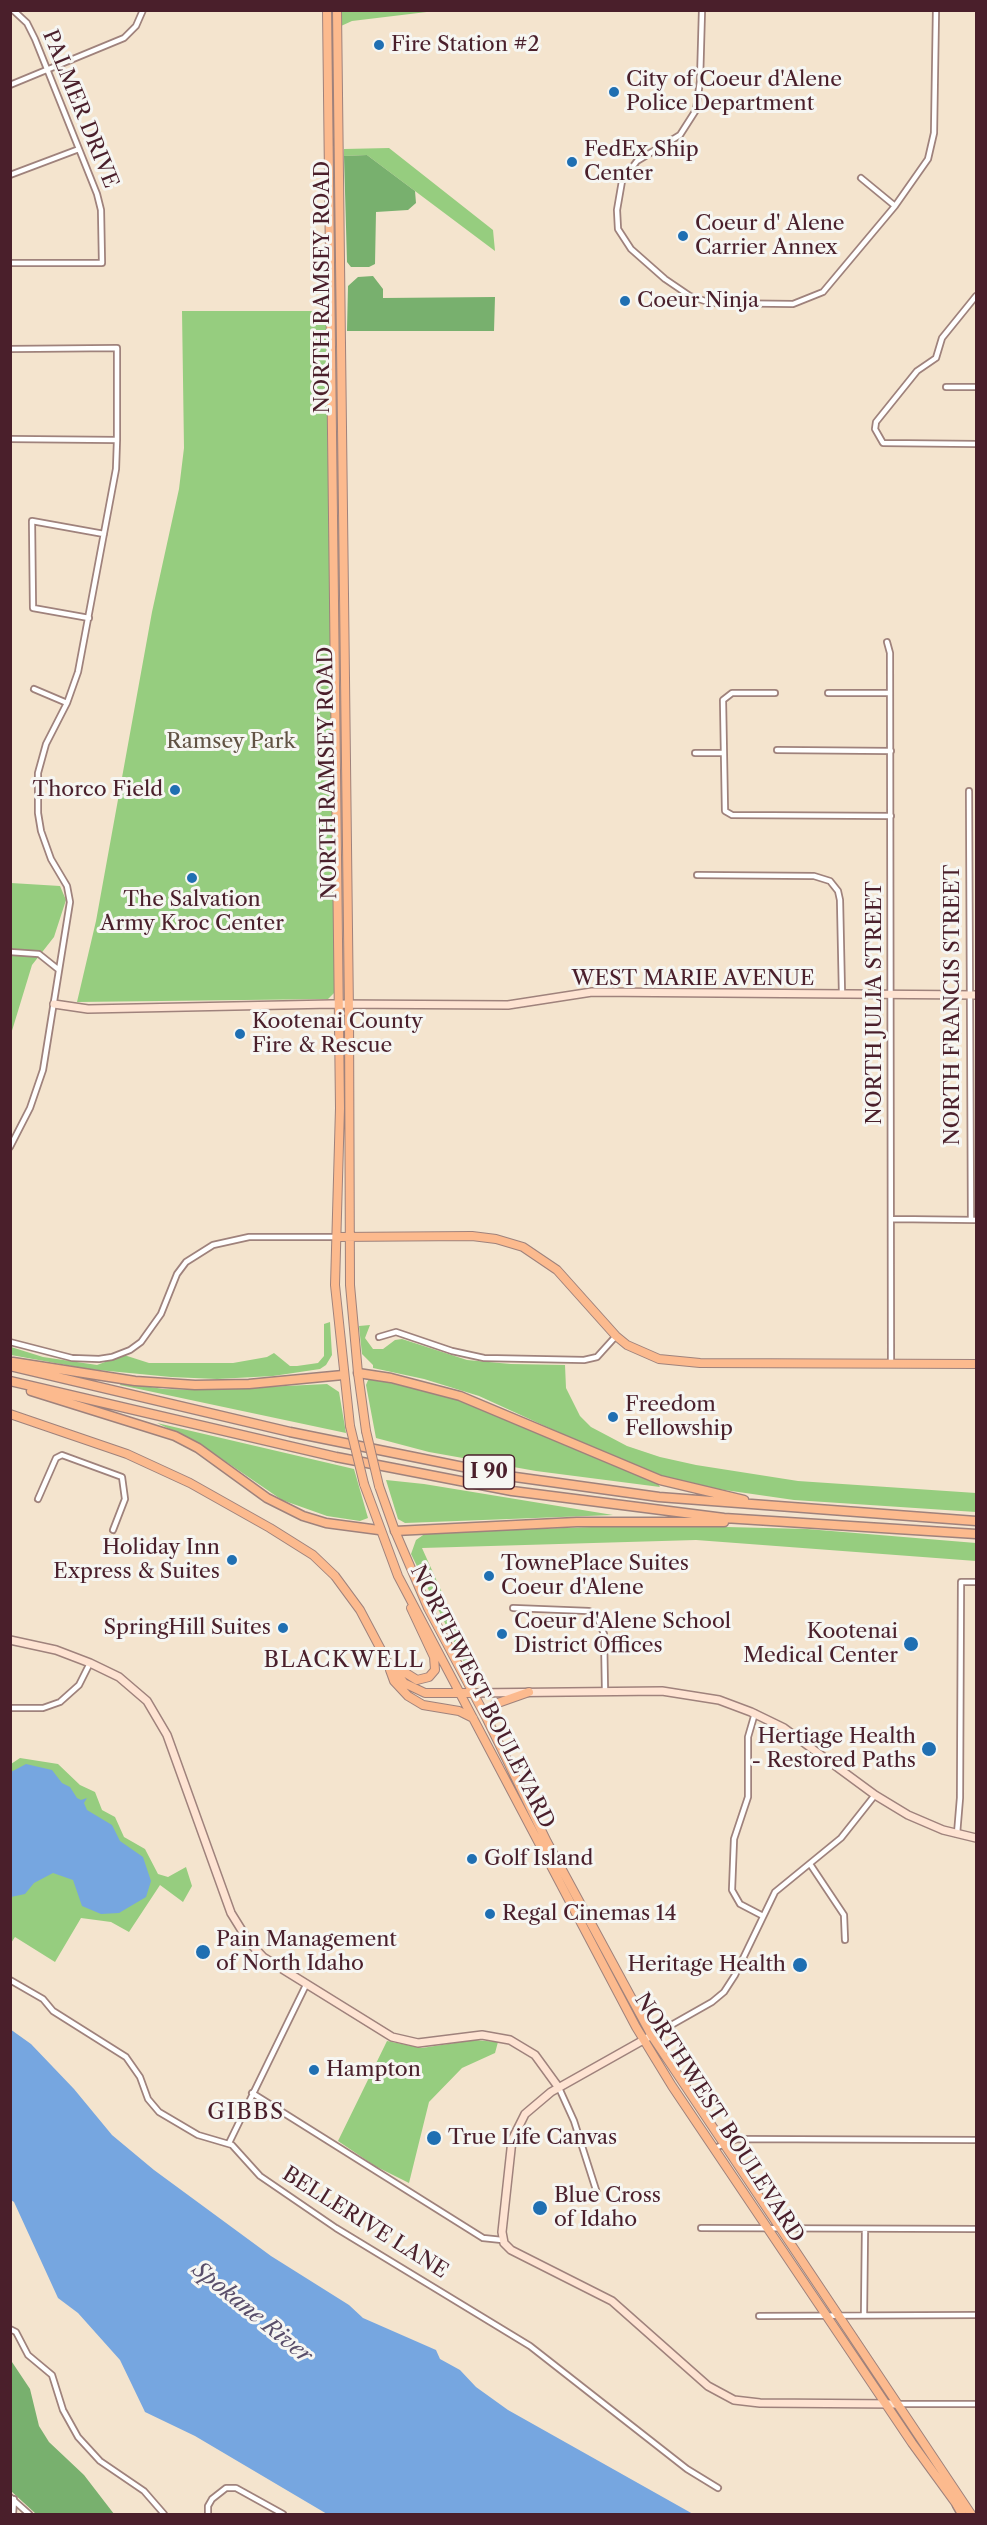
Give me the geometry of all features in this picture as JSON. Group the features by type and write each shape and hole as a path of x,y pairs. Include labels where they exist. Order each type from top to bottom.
{"highway":[{"path":"10,1362 135,1381 195,1385 249,1384 343,1375"},
{"name":"I 90","path":"10,1366 226,1418 440,1464 608,1491 777,1508 976,1521"},
{"path":"357,1373 392,1377 460,1396 660,1480 777,1508"},
{"path":"10,1383 175,1436 205,1452 267,1498 303,1516 326,1523 379,1530"},
{"name":"I 90","path":"10,1383 336,1457 512,1491 632,1508 781,1522 976,1534"},
{"name":"I 90","path":"395,1531 577,1522 781,1522"},
{"path":"957,2505 962,2514"}],"main road":[{"name":"NORTH RAMSEY ROAD","path":"327,10 340,1108 335,1285 350,1426 364,1484 379,1530"},
{"name":"NORTH RAMSEY ROAD","path":"337,10 349,1005 350,1285 357,1373 366,1431 379,1486 395,1531"},
{"path":"337,1237 472,1236 496,1239 524,1247 557,1270 616,1336 627,1345 659,1359 686,1362 976,1364"},
{"path":"343,1375 357,1373"},
{"path":"10,1414 96,1442 156,1467 219,1498 304,1550 334,1576 349,1593 397,1675 410,1688 425,1693 474,1693"},
{"path":"379,1530 395,1531"},
{"name":"NORTHWEST BOULEVARD","path":"379,1530 398,1576 475,1719 559,1886 644,2040 780,2230 971,2514"},
{"name":"NORTHWEST BOULEVARD","path":"395,1531 428,1608 491,1726 547,1842 652,2036 769,2230 957,2505"},
{"path":"387,1660 402,1673 417,1680 431,1676 435,1667 434,1657 398,1576"},
{"path":"387,1660 394,1681 408,1696 423,1705 459,1711 475,1719"},
{"path":"491,1726 491,1712 495,1704 529,1692"}],"street":[{"name":"PALMER DRIVE","path":"10,263 102,263 99,203 30,28 13,10"},
{"path":"10,85 124,38 136,26 143,10"},
{"path":"702,10 700,81 696,110 680,135 637,161 622,181 617,210 618,229 631,249 690,296 711,303 793,304 823,292 895,206 921,171 932,147 936,10"},
{"path":"10,175 79,149"},
{"path":"861,178 895,206"},
{"path":"976,296 942,338 936,358 917,371 876,422 875,429 883,443 976,444"},
{"path":"10,349 117,348 116,469 89,618 78,672 67,703 46,744 39,766 37,789 41,831 51,859 67,886 70,902 40,1081 30,1108 10,1147"},
{"path":"946,387 976,387"},
{"path":"10,440 117,440"},
{"path":"89,618 33,608 32,521 104,534"},
{"name":"NORTH JULIA STREET","path":"887,642 890,653 891,751 891,1364"},
{"path":"34,689 67,703"},
{"path":"775,693 732,693 725,696 722,704 725,811 732,815 891,816"},
{"path":"828,693 890,693"},
{"path":"777,750 891,751"},
{"path":"695,753 723,753"},
{"name":"NORTH FRANCIS STREET","path":"969,791 974,1220"},
{"path":"697,875 814,876 832,883 840,900 842,994"},
{"path":"10,952 39,954 59,970"},
{"name":"WEST MARIE AVENUE","path":"54,1004 88,1009 339,1004 519,1005 592,992 973,995"},
{"path":"892,1220 974,1220"},
{"path":"10,1342 72,1358 112,1357 130,1350 141,1342 161,1314 177,1274 186,1262 213,1245 249,1237 337,1237"},
{"path":"379,1337 396,1332 452,1351 484,1358 584,1360 597,1357 616,1336"},
{"path":"38,1499 56,1458 62,1455 122,1477 125,1499 113,1530"},
{"path":"957,1834 960,1798 961,1582 976,1582"},
{"path":"513,1608 589,1611 596,1615 604,1634 605,1690"},
{"path":"10,1640 56,1650 90,1663 135,1689 158,1716 167,1735 231,1913 249,1942 263,1957 379,2030 405,2041 432,2042 482,2035 510,2040 535,2055 559,2088 577,2129 597,2193"},
{"path":"10,1708 42,1708 60,1702 79,1685 90,1663"},
{"path":"474,1693 605,1690 694,1694 755,1713 795,1736 875,1795 908,1815 957,1834 976,1838"},
{"path":"755,1713 749,1729 748,1797 735,1839 732,1890 740,1904 763,1916"},
{"path":"502,2240 508,2166 515,2132 534,2104 712,2002 724,1992 735,1975 779,1887 841,1839 875,1795"},
{"path":"810,1864 844,1915 845,1940"},
{"path":"10,1980 43,2000 53,2011 121,2053 136,2070 148,2099 159,2112 198,2135 229,2143 306,1985"},
{"path":"252,2094 483,2238 502,2240 511,2250 612,2301 708,2386 724,2396 734,2400 760,2403 976,2404"},
{"path":"719,2146 737,2139 976,2140"},
{"name":"BELLERIVE LANE","path":"229,2143 239,2151 249,2166 260,2176 336,2228 530,2346 687,2469 718,2488"},
{"path":"701,2228 976,2229"},
{"path":"864,2316 865,2230"},
{"path":"759,2316 976,2315"},
{"path":"10,2329 16,2332 28,2355 52,2375 63,2409 78,2437 100,2461 144,2491 164,2514"},
{"path":"208,2514 208,2506 219,2491 236,2488 283,2514"},
{"path":"12,2498 14,2514"},
{"path":"12,2498 29,2514"}],"green space":[{"path":"342,11 435,11 352,21 341,26"},
{"path":"389,148 493,230 495,251 367,155 344,156 344,149"},
{"path":"367,155 415,191 416,203 408,210 376,212 375,264 369,267 351,267 347,262 344,156"},
{"path":"373,276 383,289 383,298 495,297 494,331 347,331 348,286 358,277"},
{"name":"Ramsey Park","path":"182,311 326,311 335,992 328,999 77,1002 96,921 152,612 179,489 184,448"},
{"path":"11,883 60,886 66,900 54,937 32,965 11,1034"},
{"path":"330,1322 332,1355 326,1365 320,1369 273,1376 217,1379 171,1377 88,1369 11,1355 11,1347 43,1357 97,1365 124,1355 149,1363 233,1363 267,1357 274,1353 290,1366 297,1366 318,1363 324,1356 324,1324"},
{"path":"370,1325 365,1338 373,1349 383,1349 395,1340 402,1339 467,1360 565,1365 566,1388 580,1416 591,1427 627,1446 660,1457 798,1481 976,1493 976,1512 794,1500 683,1484 615,1458 479,1396 424,1379 373,1368 373,1365 362,1354 359,1326"},
{"path":"369,1378 469,1401 658,1484 660,1487 536,1471 429,1452 376,1438 366,1385"},
{"path":"121,1382 163,1389 203,1390 327,1384 339,1392 346,1433 120,1385"},
{"path":"157,1423 354,1469 368,1518 360,1521 327,1516 282,1500 200,1444"},
{"path":"386,1480 424,1484 613,1515 405,1523 398,1519"},
{"path":"646,1525 807,1529 976,1543 976,1561 696,1540 422,1548 467,1648 468,1670 411,1554 416,1540 426,1533"},
{"path":"20,1758 58,1764 80,1785 95,1792 102,1810 115,1817 124,1837 145,1849 158,1874 168,1877 186,1867 192,1886 183,1902 160,1885 129,1932 111,1922 81,1918 55,1962 15,1937 11,1943 11,1764"},
{"path":"474,2040 498,2042 495,2053 462,2068 429,2102 409,2183 375,2166 338,2141 387,2041 422,2048"},
{"path":"10,2359 30,2389 39,2426 49,2442 84,2475 114,2514 36,2514 11,2491"}],"water":[{"path":"26,1764 52,1770 62,1783 70,1787 77,1798 81,1800 87,1798 84,1803 87,1810 112,1825 120,1841 143,1857 151,1881 146,1897 119,1913 101,1914 82,1906 73,1880 53,1873 34,1883 25,1894 11,1897 11,1772"},
{"name":"Spokane River","path":"10,2029 31,2044 74,2089 112,2135 154,2170 271,2256 349,2305 363,2318 436,2350 440,2359 460,2370 476,2387 508,2410 693,2514 327,2514 195,2436 145,2412 120,2360 78,2313 58,2298 14,2202 11,2200"}],"place":[{"name":"Fire Station #2","path":"379,45"},
{"name":"City of Coeur d'Alene Police Department","path":"614,92"},
{"name":"FedEx Ship Center","path":"572,162"},
{"name":"Coeur d' Alene Carrier Annex","path":"683,236"},
{"name":"Coeur Ninja","path":"625,301"},
{"name":"Thorco Field","path":"175,790"},
{"name":"The Salvation Army Kroc Center","path":"192,878"},
{"name":"Kootenai County Fire & Rescue","path":"240,1034"},
{"name":"Freedom Fellowship","path":"613,1417"},
{"name":"Holiday Inn Express & Suites","path":"232,1560"},
{"name":"TownePlace Suites Coeur d'Alene","path":"489,1576"},
{"name":"SpringHill Suites","path":"283,1628"},
{"name":"Coeur d'Alene School District Offices","path":"502,1634"},
{"name":"Kootenai Medical Center","path":"911,1644"},
{"name":"Hertiage Health - Restored Paths","path":"929,1749"},
{"name":"Golf Island","path":"472,1859"},
{"name":"Regal Cinemas 14","path":"490,1914"},
{"name":"Pain Management of North Idaho","path":"203,1952"},
{"name":"Heritage Health","path":"800,1965"},
{"name":"Hampton","path":"314,2070"},
{"name":"True Life Canvas","path":"434,2138"},
{"name":"Blue Cross of Idaho","path":"540,2208"}],"district":[{"name":"BLACKWELL","path":"344,1661"},
{"name":"GIBBS","path":"246,2113"}]}
